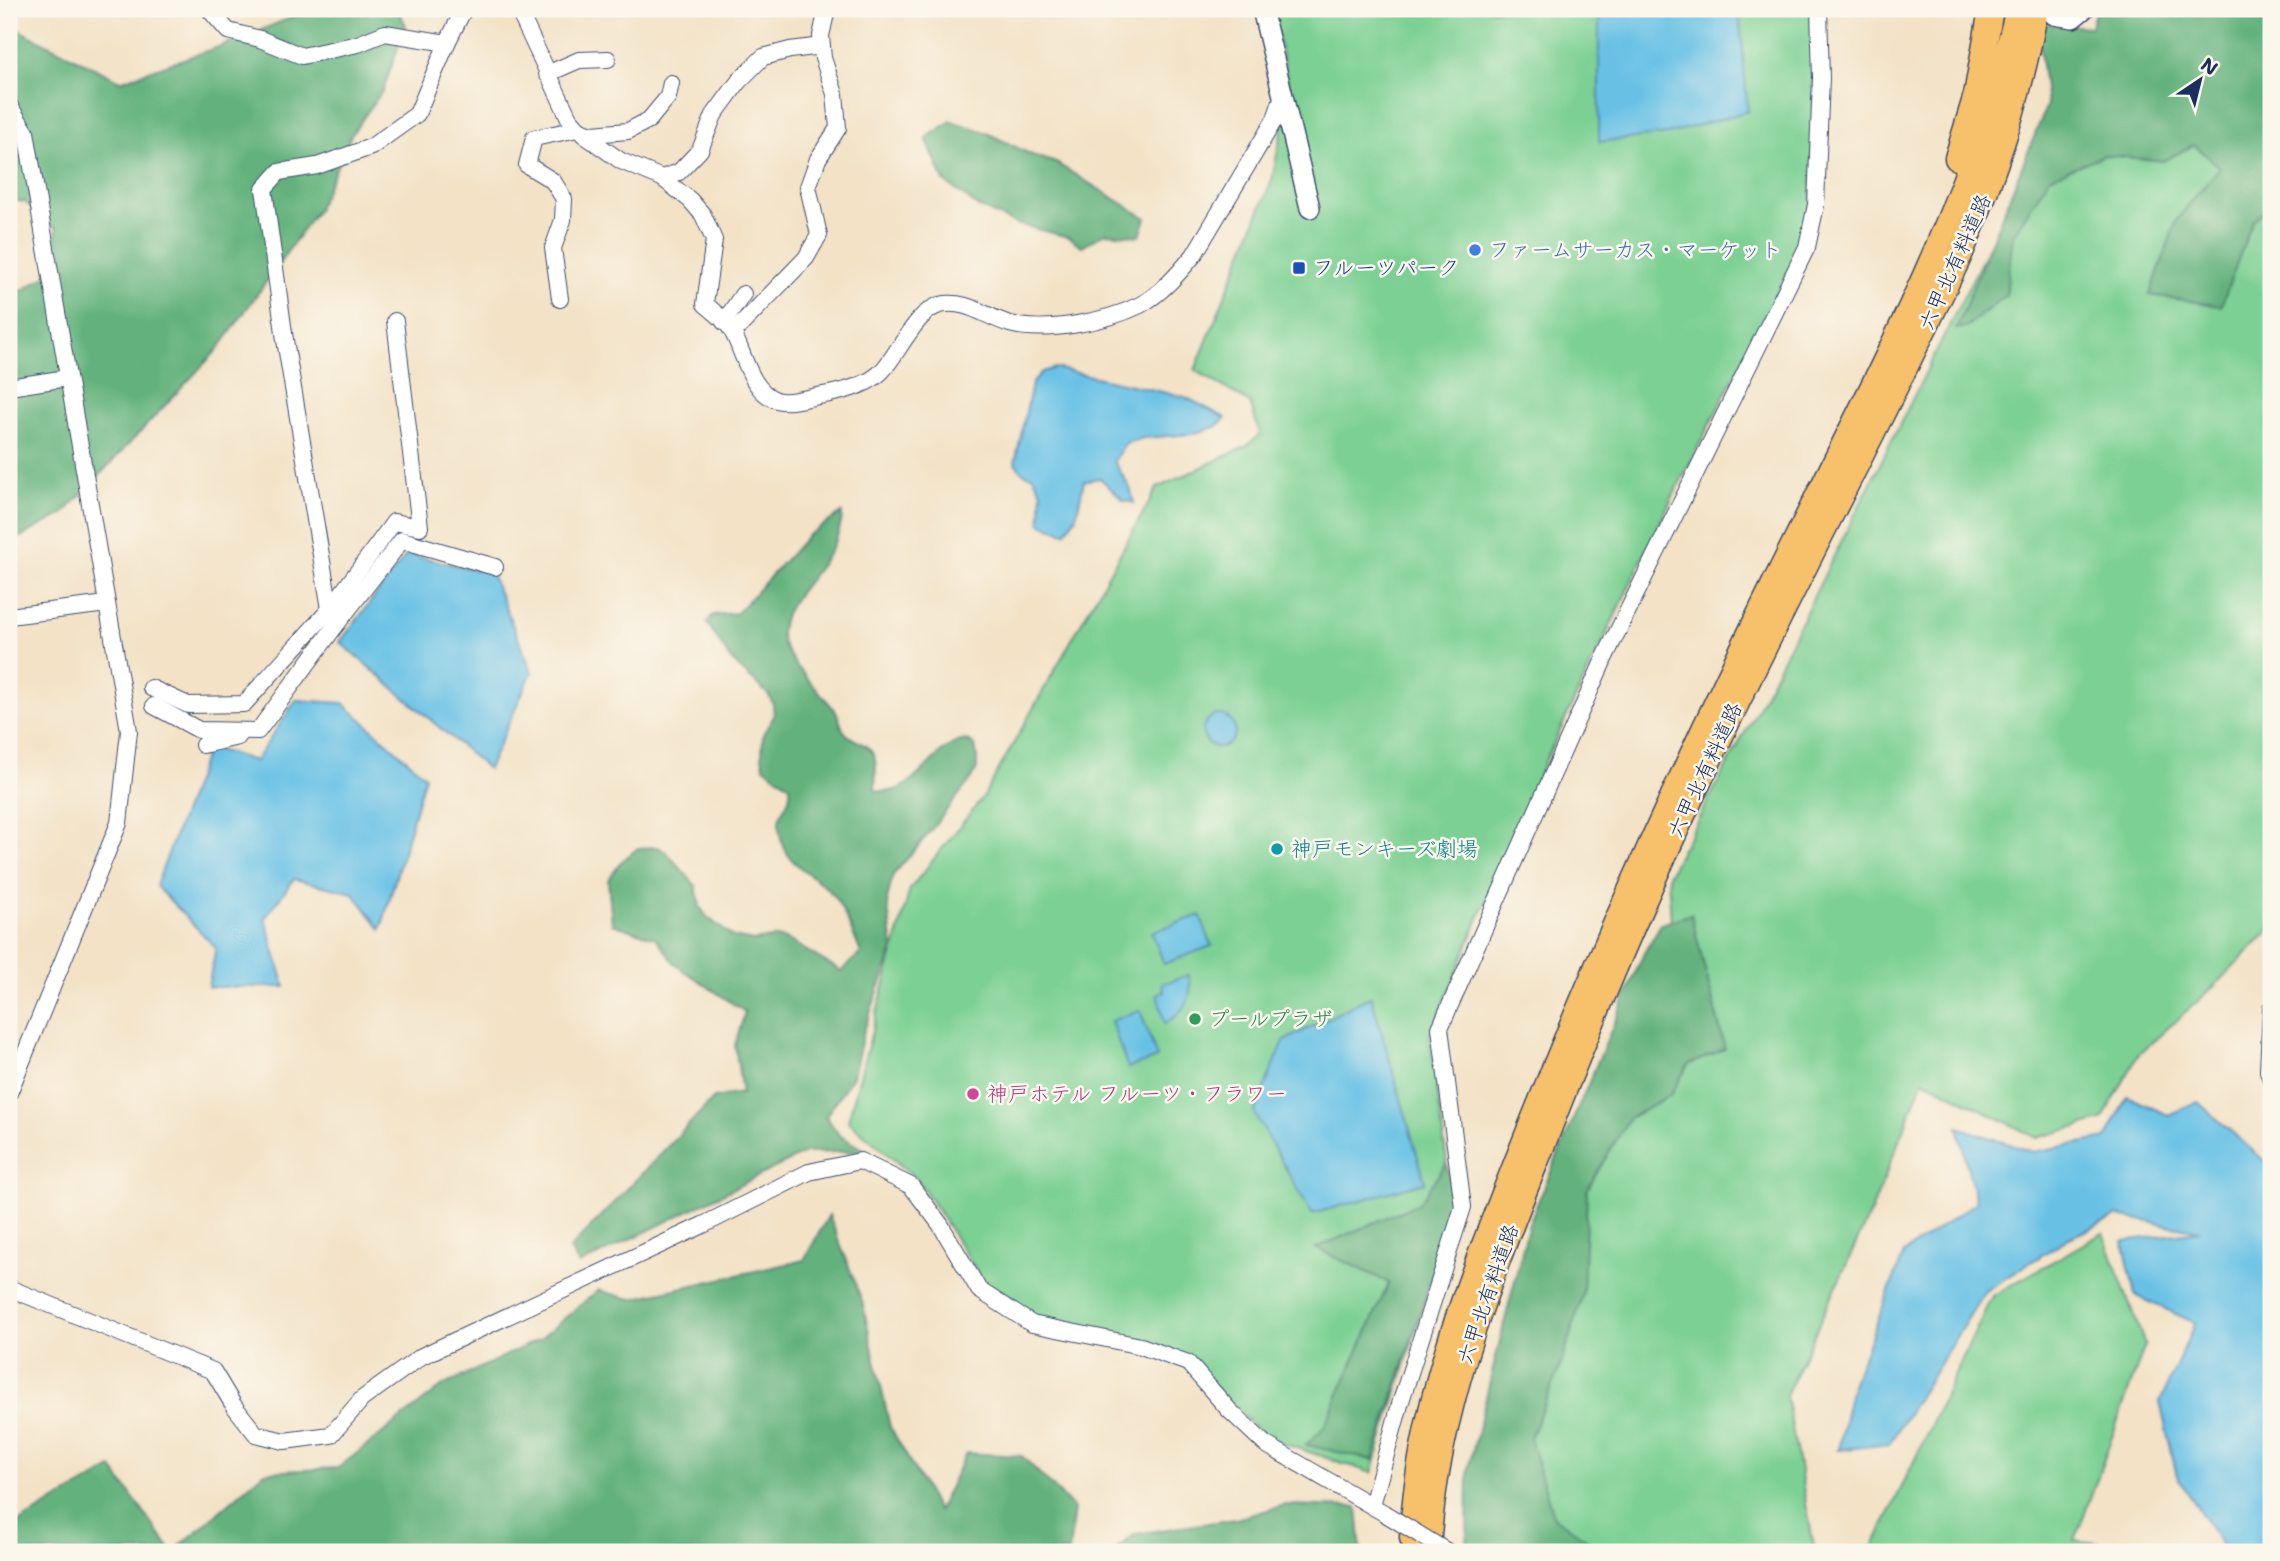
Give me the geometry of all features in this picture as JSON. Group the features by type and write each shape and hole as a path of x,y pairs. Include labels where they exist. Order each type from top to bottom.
{"main road":[{"path":"1879,376 1965,137 1976,95 1991,9"},
{"name":"六甲北有料道路","path":"1411,1552 1413,1503 1427,1426 1444,1363 1502,1199 1568,1031 1688,760 1879,376 1940,245 1997,93 2018,9"},
{"name":"六甲北有料道路","path":"1428,1552 1430,1508 1441,1447 1462,1371 1492,1275 1585,1037 1704,769 1960,255 1990,183 2011,117 2033,74 2048,11"}],"street":[{"path":"209,9 228,31 260,39 302,56 358,44 385,33 447,43"},
{"path":"333,617 285,340 264,189 279,172 317,166 372,147 417,114 464,9"},
{"path":"518,9 537,46 547,74 569,118 578,129 621,161 662,178 690,200 703,215 714,240 705,303 728,328 754,379 776,400 798,400 860,384 880,373 927,312 938,305 958,302 1011,324 1040,327 1097,319 1142,304 1178,275 1194,255 1275,119 1283,95"},
{"path":"728,328 806,258 819,235 808,187 818,159 838,128 835,94 821,36 827,9"},
{"path":"1262,9 1310,208"},
{"path":"1378,1509 1463,1207 1440,1028 1604,659 1807,247 1816,205 1821,78 1819,9"},
{"path":"2048,11 2073,18 2084,9"},
{"path":"662,178 679,172 700,150 715,115 739,81 763,57 822,46"},
{"path":"547,74 579,61 608,59"},
{"path":"560,299 553,248 563,220 564,199 553,181 527,164 534,138 578,129 592,134 628,131 649,120 668,97 671,82"},
{"path":"9,105 26,132 130,731 119,822 9,1093"},
{"path":"728,328 743,295"},
{"path":"203,746 258,731 394,522 420,527 395,321"},
{"path":"9,387 67,378"},
{"path":"151,688 188,705 244,704 333,617 402,540 495,567"},
{"path":"9,616 107,604"},
{"path":"155,706 199,730 258,731"},
{"path":"2271,1009 2268,1071 2271,1080"},
{"path":"9,1288 213,1371 234,1406 256,1434 284,1441 331,1435 362,1399 422,1356 703,1225 808,1172 860,1161 911,1185 940,1224 979,1290 1032,1324 1141,1346 1188,1363 1228,1410 1265,1444 1448,1552"}],"green space":[{"path":"312,9 397,9 406,25 383,90 351,135 317,210 219,348 63,514 9,543 9,298 46,276 57,229 25,202 9,200 9,25 120,81 224,45"},
{"path":"1271,9 1814,9 1816,46 1811,205 1800,247 1664,514 1539,774 1430,1036 1453,1209 1372,1473 1270,1439 1233,1408 1191,1360 1032,1318 987,1287 918,1180 848,1121 910,889 984,796 1157,488 1247,446 1260,434 1250,403 1195,370 1272,180 1290,89"},
{"path":"2096,9 2271,9 2271,205 2253,220 2221,306 2150,295 2177,219 2220,167 2194,145 2163,161 2104,155 2050,177 2013,235 2006,295 1966,327 1956,329 2047,105 2039,42 2045,24 2091,27"},
{"path":"2167,114 2271,162 2271,928 2220,981 2138,1055 2102,1120 2037,1138 1923,1080 1872,1209 1786,1395 1815,1552 1529,1552 1530,1299 1675,980 1668,875 1757,710 1995,234 2057,125"},
{"path":"951,121 985,132 1032,155 1056,163 1146,218 1140,236 1105,233 1082,246 1068,237 1017,224 980,208 944,181 926,138"},
{"path":"842,513 839,531 832,547 783,620 781,634 788,654 836,712 847,734 873,754 876,767 875,790 889,791 902,787 954,743 967,740 975,746 977,757 977,769 972,778 893,875 887,900 893,949 864,1030 853,1076 826,1116 839,1135 866,1151 805,1153 579,1265 570,1249 714,1098 742,1093 735,1045 745,1012 676,965 656,938 612,924 608,880 621,862 638,848 658,847 667,853 696,886 700,907 707,917 733,937 754,941 777,937 788,940 841,971 861,953 837,900 825,886 791,859 781,839 779,820 789,798 790,786 764,767 762,756 763,734 774,716 773,704 768,694 732,661 707,623 713,615 737,613 807,536"},
{"path":"1691,914 1725,1049 1688,1065 1671,1095 1629,1118 1587,1190 1583,1293 1562,1362 1530,1438 1553,1516 1604,1552 1467,1551 1468,1470 1529,1223 1644,953 1661,924"},
{"path":"1447,1163 1453,1209 1373,1460 1306,1445 1324,1427 1389,1283 1316,1248 1419,1203"},
{"path":"829,1215 862,1301 890,1427 938,1511 966,1453 1022,1456 1074,1508 1069,1552 173,1552 265,1472 338,1468 444,1385 540,1339 598,1290 631,1299 804,1260"},
{"path":"2103,1233 2145,1345 2075,1540 2157,1552 1871,1552 1992,1296"},
{"path":"112,1468 172,1552 9,1552 9,1528"},
{"path":"1285,1505 1357,1507 1361,1552 1113,1552 1135,1534 1236,1519"}],"water":[{"path":"1599,9 1739,9 1748,111 1668,134 1599,142"},
{"path":"1055,368 1185,397 1226,418 1215,427 1192,434 1143,438 1126,443 1114,461 1130,488 1134,503 1123,500 1100,478 1084,481 1076,517 1065,533 1040,523 1042,492 1033,476 1023,473 1015,463 1032,384 1042,372"},
{"path":"407,554 491,573 532,672 488,769 340,642"},
{"path":"296,700 343,703 425,776 381,929 353,893 294,879 265,918 285,987 208,987 216,948 156,886 208,747 255,761"},
{"path":"1219,715 1230,720 1235,731 1230,742 1219,747 1208,742 1203,731 1208,720"},
{"path":"1200,915 1212,946 1164,964 1152,932"},
{"path":"1189,975 1189,997 1183,1009 1165,1024 1157,994 1164,992 1162,984"},
{"path":"1371,996 1425,1182 1312,1214 1254,1113 1284,1041"},
{"path":"1140,1010 1157,1058 1128,1068 1111,1021"},
{"path":"2127,1096 2168,1115 2198,1102 2271,1167 2271,1552 2221,1552 2221,1544 2177,1476 2160,1402 2195,1323 2135,1295 2123,1241 2200,1231 2117,1216 2069,1238 1985,1291 1889,1444 1838,1450 1852,1385 1904,1253 1976,1202 1958,1127 2033,1152 2107,1138"}],"place":[{"name":"ファームサーカス・マーケット","path":"1475,250"},
{"name":"フルーツパーク","path":"1299,268"},
{"name":"神戸モンキーズ劇場","path":"1277,849"},
{"name":"プールプラザ","path":"1195,1019"},
{"name":"神戸ホテル フルーツ・フラワー","path":"973,1094"}]}
